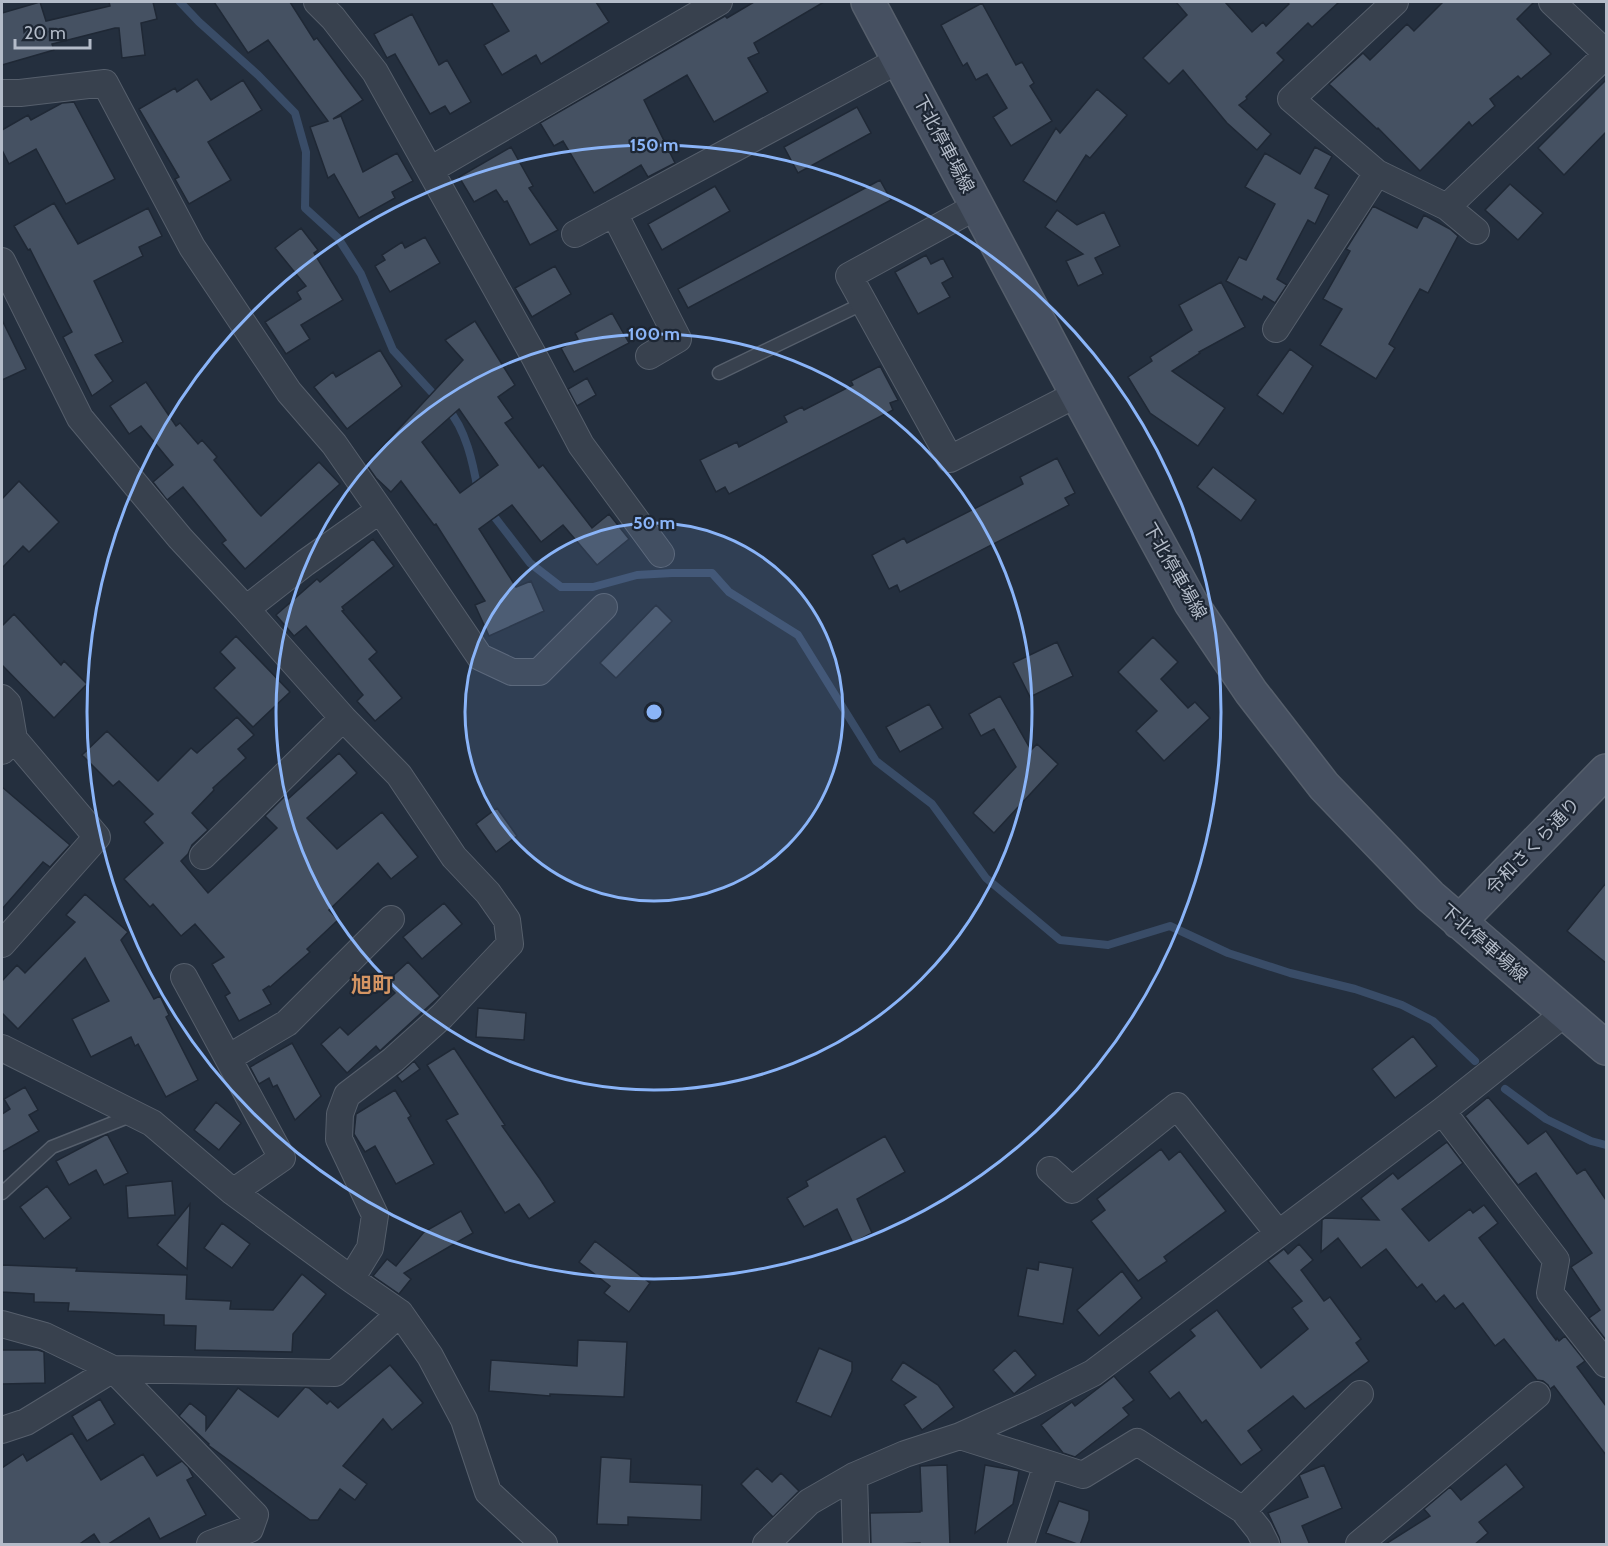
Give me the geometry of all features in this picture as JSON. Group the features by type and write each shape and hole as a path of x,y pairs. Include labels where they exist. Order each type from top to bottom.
{"main road":[{"name":"下北停車場線","path":"868,2 1191,603 1251,692 1324,786 1430,896 1606,1048"},
{"name":"令和さくら通り","path":"1459,922 1606,771"}],"street":[{"path":"317,2 333,18 375,72 581,445 661,554"},
{"path":"430,170 719,2"},
{"path":"1395,2 1291,99 1377,173 1447,207 1476,231"},
{"path":"1447,207 1606,54 1552,2"},
{"path":"575,234 899,60"},
{"path":"2,93 105,83 192,248 288,392 334,444 480,657 512,672 538,672 604,607"},
{"path":"1276,329 1377,173"},
{"path":"977,206 849,276 950,459 1077,394"},
{"path":"614,213 678,339 650,356"},
{"path":"2,261 80,418 180,538 343,718 399,775 454,857 507,920 510,944 442,1016 393,1060 346,1095 340,1114 339,1139 375,1215 370,1248 351,1279"},
{"path":"246,609 305,563 380,510"},
{"path":"2,698 8,704 8,745 98,837 2,944"},
{"path":"203,856 343,718"},
{"path":"228,1058 287,1023 391,919"},
{"path":"184,977 282,1158 233,1192"},
{"path":"766,1545 808,1502 854,1476 905,1454 960,1436 1093,1373 1442,1111 1565,1013"},
{"path":"2,1048 152,1123 233,1192 400,1313 430,1356 464,1420 488,1492 544,1545"},
{"path":"1050,1170 1072,1190 1177,1106 1278,1233"},
{"path":"1442,1111 1556,1260 1550,1293 1606,1364"},
{"path":"2,1430 26,1422 113,1369 335,1373 400,1313"},
{"path":"2,1324 45,1336 113,1369 255,1515 250,1529 210,1545"},
{"path":"1243,1510 1360,1394"},
{"path":"1359,1545 1537,1395"},
{"path":"960,1436 1083,1475 1137,1442 1243,1510 1259,1530 1266,1545"},
{"path":"1021,1545 1047,1464"},
{"path":"854,1476 856,1545"}],"lane":[{"path":"719,373 864,303"},
{"path":"2,1193 51,1147 135,1114"}],"building":[{"path":"40,2 46,21 110,6 109,2 153,2 157,19 141,23 145,55 122,58 119,28 115,28 52,44 54,50 2,65 2,13"},
{"path":"214,2 290,2 314,40 317,38 363,100 333,119 341,116 363,172 397,153 413,181 392,192 395,198 359,218 334,174 328,178 310,127 328,121 268,40 248,53"},
{"path":"491,2 596,2 609,22 541,64 536,55 502,75 484,45 509,31"},
{"path":"754,2 824,2 754,43 759,53 748,58 768,92 714,122 687,75 644,100 675,163 648,177 641,165 594,193 563,141 554,146 540,123 725,16 727,18"},
{"path":"1176,2 1225,2 1252,32 1263,22 1266,26 1289,4 1287,2 1339,2 1312,27 1308,23 1277,53 1284,60 1239,105 1271,134 1257,150 1227,123 1183,70 1169,84 1143,58 1187,15"},
{"path":"1443,2 1534,2 1517,19 1551,54 1521,79 1518,76 1490,99 1495,106 1472,126 1469,122 1420,171 1378,128 1329,84 1363,53 1370,60 1407,24 1414,31"},
{"path":"982,3 1016,65 1022,62 1034,83 1030,86 1052,121 1011,146 993,117 1007,108 987,74 976,80 967,63 963,66 941,25"},
{"path":"412,14 439,65 447,60 471,102 450,114 445,106 430,114 395,54 387,58 374,34"},
{"path":"197,79 211,100 243,80 262,110 208,142 231,180 189,204 175,179 179,177 139,109 175,88 177,92"},
{"path":"1606,80 1606,132 1564,175 1538,148"},
{"path":"1097,89 1127,115 1090,158 1086,155 1056,202 1023,181 1056,128 1060,133"},
{"path":"74,102 115,179 66,204 36,149 9,164 2,150 2,130 28,115 31,120 62,103"},
{"path":"857,107 871,133 798,173 784,147"},
{"path":"511,147 533,186 529,188 558,230 530,245 507,201 504,202 496,190 474,202 459,177"},
{"path":"1315,147 1332,156 1315,188 1329,195 1315,224 1308,220 1277,279 1287,285 1275,303 1264,296 1262,300 1226,281 1239,257 1246,260 1275,204 1245,187 1265,153 1300,174"},
{"path":"880,180 891,200 688,308 678,289"},
{"path":"1510,184 1543,213 1518,240 1485,210"},
{"path":"715,186 730,211 662,250 648,224"},
{"path":"54,203 78,244 148,208 162,236 139,247 143,256 94,281 123,342 95,355 113,381 92,396 63,337 72,332 30,249 28,250 14,226"},
{"path":"1373,206 1417,228 1424,215 1458,236 1428,293 1420,289 1389,344 1395,348 1376,379 1320,345 1342,309 1323,299 1350,251 1346,249"},
{"path":"1057,210 1077,225 1104,212 1120,246 1095,258 1103,274 1078,286 1066,261 1083,254 1045,227"},
{"path":"301,228 318,250 314,253 343,300 301,325 310,339 286,354 265,322 301,299 297,292 306,286 275,248"},
{"path":"425,237 440,263 390,292 375,266 385,260 382,255 402,242 405,248"},
{"path":"926,255 931,264 943,258 953,277 942,283 950,297 918,314 895,272"},
{"path":"555,266 571,294 532,317 515,288"},
{"path":"1221,282 1245,327 1199,352 1172,371 1225,408 1198,446 1150,413 1128,377 1152,361 1150,357 1192,330 1179,305"},
{"path":"612,313 629,343 574,372 561,348 578,339 575,333"},
{"path":"2,320 26,369 2,380"},
{"path":"475,321 515,385 498,397 513,418 505,423 539,468 543,465 592,528 609,514 629,539 597,565 563,525 541,542 512,505 479,529 516,587 531,581 544,611 489,636 475,605 485,601 436,524 434,525 401,481 391,492 376,478 366,464 463,360 445,340","holes":["459,409 498,465 460,493 422,442"]},
{"path":"1290,349 1313,366 1283,414 1257,395"},
{"path":"380,350 402,386 347,429 314,387 333,372 336,377"},
{"path":"880,366 898,400 890,403 893,410 729,494 725,487 716,492 700,460 737,442 739,447 787,422 784,416 802,407 804,410 853,385 851,381"},
{"path":"587,378 596,395 577,406 568,389"},
{"path":"146,382 176,426 180,423 198,444 202,440 217,457 214,460 261,516 319,462 340,484 245,569 222,543 226,540 183,487 167,500 153,482 173,465 141,426 129,434 110,406"},
{"path":"1057,458 1075,493 1065,498 1069,505 900,592 897,585 889,589 872,555 904,538 907,543 1023,484 1020,477"},
{"path":"1213,467 1256,500 1241,521 1197,487"},
{"path":"19,481 59,522 29,552 23,546 2,568 2,499"},
{"path":"373,539 394,566 342,607 344,610 342,611 377,652 369,659 402,698 375,721 357,701 363,695 306,626 294,636 276,615 317,579 320,582"},
{"path":"656,605 672,621 616,678 600,663"},
{"path":"14,614 61,665 64,661 87,684 54,718 2,665 2,626"},
{"path":"236,636 290,692 253,727 214,688 235,668 220,652"},
{"path":"1153,637 1178,662 1161,679 1188,708 1195,702 1210,718 1164,761 1136,731 1157,711 1118,672"},
{"path":"1057,642 1073,676 1030,697 1013,663"},
{"path":"1000,696 1031,750 1037,744 1058,764 994,833 973,813 1016,767 994,729 981,736 969,714"},
{"path":"929,704 943,728 900,752 886,727"},
{"path":"237,717 254,735 238,749 246,758 213,788 214,790 192,813 208,830 192,845 188,854 181,861 208,893 277,828 265,816 285,796 288,799 339,753 357,773 307,818 337,849 382,812 418,857 391,879 378,863 329,910 338,920 307,949 310,952 270,987 263,990 271,1004 239,1021 225,996 230,993 212,964 224,957 195,924 181,936 153,904 150,907 124,879 163,843 144,822 153,814 119,781 113,786 82,755 107,731 158,781 191,748 197,753"},
{"path":"2,787 70,845 50,867 43,862 2,909"},
{"path":"497,808 517,836 496,852 476,824"},
{"path":"1606,883 1606,963 1567,931"},
{"path":"85,894 128,932 121,940 154,999 160,996 169,1015 166,1017 198,1080 166,1097 138,1044 135,1046 131,1037 91,1057 72,1019 109,1001 85,958 18,1029 2,1013 2,981 17,965 25,973 75,922 66,915"},
{"path":"444,903 462,924 422,959 403,937"},
{"path":"408,962 440,996 380,1051 376,1046 347,1073 321,1044 340,1027 348,1035 395,993 385,983"},
{"path":"478,1008 526,1013 524,1040 476,1037"},
{"path":"1413,1036 1437,1066 1395,1098 1372,1069"},
{"path":"292,1043 321,1096 295,1120 277,1085 273,1087 269,1078 259,1084 250,1067"},
{"path":"454,1048 505,1125 502,1126 555,1202 529,1219 519,1204 505,1213 446,1120 458,1114 427,1065"},
{"path":"414,1061 420,1069 402,1082 397,1076"},
{"path":"25,1087 38,1110 29,1115 39,1131 2,1152 2,1114 10,1109 4,1099"},
{"path":"395,1090 411,1116 408,1118 434,1164 396,1184 375,1146 365,1152 354,1134 356,1114"},
{"path":"1488,1097 1528,1144 1546,1131 1577,1174 1585,1169 1606,1200 1606,1340 1589,1318 1600,1310 1571,1267 1592,1253 1536,1173 1518,1185 1465,1116"},
{"path":"216,1102 241,1123 219,1150 194,1130"},
{"path":"107,1134 128,1173 104,1185 96,1170 69,1185 56,1161"},
{"path":"885,1136 905,1172 857,1199 872,1233 853,1243 837,1209 804,1227 787,1198 808,1186 806,1181"},
{"path":"1447,1142 1463,1163 1402,1209 1429,1241 1470,1209 1473,1213 1484,1205 1498,1223 1479,1238 1556,1340 1557,1338 1559,1341 1565,1336 1585,1361 1577,1367 1606,1406 1606,1455 1554,1386 1550,1389 1543,1381 1537,1380 1504,1339 1495,1346 1463,1303 1455,1309 1444,1295 1436,1302 1422,1284 1417,1288 1386,1249 1361,1268 1338,1238 1321,1252 1322,1220 1325,1218 1379,1220 1361,1198 1393,1173 1398,1179"},
{"path":"1161,1149 1169,1160 1180,1151 1226,1211 1164,1257 1167,1261 1138,1281 1091,1221 1105,1210 1097,1199"},
{"path":"172,1181 175,1215 128,1218 126,1186"},
{"path":"47,1186 71,1218 44,1239 20,1207"},
{"path":"190,1204 187,1269 157,1245"},
{"path":"461,1211 473,1233 404,1273 411,1279 399,1294 373,1276 387,1259 396,1266 424,1232"},
{"path":"222,1223 250,1244 232,1268 204,1248"},
{"path":"595,1241 650,1283 629,1312 604,1293 610,1286 579,1262"},
{"path":"1299,1244 1313,1260 1301,1270 1324,1301 1330,1297 1361,1339 1356,1343 1369,1361 1305,1409 1293,1396 1248,1431 1262,1450 1241,1465 1206,1420 1202,1423 1179,1392 1170,1399 1149,1372 1195,1336 1190,1330 1217,1310 1261,1368 1308,1329 1292,1308 1302,1301 1268,1261 1284,1249 1288,1254"},
{"path":"1039,1262 1073,1268 1063,1324 1018,1316 1027,1268 1038,1270"},
{"path":"2,1265 77,1268 76,1271 187,1275 186,1299 231,1301 230,1309 273,1310 302,1274 326,1294 293,1334 292,1352 195,1350 196,1326 164,1325 164,1315 68,1311 69,1303 34,1302 34,1294 2,1292"},
{"path":"1122,1271 1142,1298 1099,1336 1077,1310"},
{"path":"578,1340 627,1342 624,1397 550,1394 550,1396 489,1391 491,1360 577,1366"},
{"path":"819,1348 852,1362 852,1371 831,1417 796,1402"},
{"path":"2,1350 44,1352 45,1383 2,1384"},
{"path":"1015,1350 1036,1375 1014,1394 993,1370"},
{"path":"903,1362 938,1385 954,1407 922,1430 904,1405 916,1397 891,1380"},
{"path":"390,1365 423,1403 392,1430 383,1419 343,1466 367,1484 355,1500 340,1489 318,1520 310,1520 208,1445 179,1416 190,1403 206,1416 206,1430 238,1388 278,1417 305,1387 327,1404 330,1401 338,1408"},
{"path":"1114,1376 1134,1400 1123,1408 1129,1415 1075,1457 1063,1453 1041,1425 1072,1402 1075,1406"},
{"path":"100,1399 115,1424 87,1441 72,1416"},
{"path":"72,1433 101,1480 143,1454 157,1476 182,1461 193,1477 187,1480 206,1515 160,1539 149,1518 107,1545 101,1545 94,1534 78,1545 2,1545 2,1468 23,1454 27,1461"},
{"path":"601,1457 631,1459 630,1482 702,1485 701,1520 628,1517 628,1525 597,1524"},
{"path":"1506,1464 1524,1487 1479,1522 1488,1533 1474,1545 1384,1545 1430,1516 1424,1509 1450,1487 1461,1500"},
{"path":"947,1465 950,1545 920,1545 920,1543 871,1545 870,1513 922,1511 920,1466"},
{"path":"985,1465 1019,1471 1013,1504 975,1533"},
{"path":"1324,1465 1342,1508 1302,1526 1310,1545 1281,1545 1268,1513 1308,1497 1299,1475"},
{"path":"757,1468 772,1482 781,1473 799,1491 773,1517 741,1484"},
{"path":"1059,1501 1089,1511 1089,1520 1080,1545 1046,1533"}],"waterway":[{"path":"180,2 295,113 306,152 305,208 338,238 361,274 393,350 438,399"},
{"path":"447,408 454,416 464,436 478,491"},
{"path":"490,511 530,563 561,587 593,587 637,575 712,573 729,592 798,635 876,761 932,804 986,878 1060,940 1108,945 1170,926 1228,953 1290,973 1355,989 1402,1005 1433,1021 1475,1061"},
{"path":"1505,1089 1546,1119 1591,1141 1606,1145"}],"district":[{"name":"旭町","path":"372,985"}]}
